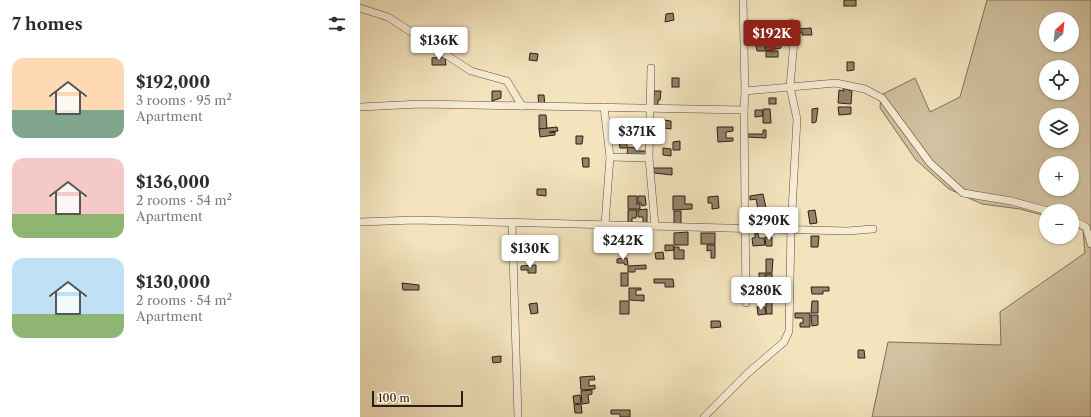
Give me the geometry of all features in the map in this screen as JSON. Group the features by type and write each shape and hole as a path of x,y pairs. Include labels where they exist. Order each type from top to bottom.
{"street":[{"path":"743,0 746,303"},
{"path":"360,8 388,17 471,71 507,81 522,106"},
{"path":"704,417 748,373 784,342 789,331 791,229 797,119 790,87 795,29 791,23"},
{"path":"650,68 649,158 655,226"},
{"path":"745,91 836,83 865,89 882,98 930,163 963,193 1011,201 1039,209"},
{"path":"360,107 421,104 744,110"},
{"path":"604,107 610,157 605,224"},
{"path":"610,157 649,158"},
{"path":"360,222 415,220 745,227 848,231 873,230"},
{"path":"512,222 518,417"},
{"path":"1079,224 1086,227 1091,244"}],"shaded area":[{"path":"987,0 1091,0 1091,417 872,417 888,342 1001,345 1000,312 1085,253 1083,230 1079,228 1079,204 1039,204 1039,214 1020,209 982,204 949,189 916,160 880,108 881,95 915,78 930,112 960,97"}],"building":[{"path":"844,0 856,0 856,6 844,6"},
{"path":"673,13 674,20 665,22 666,14"},
{"path":"811,28 812,35 802,35 802,32 797,33 797,29"},
{"path":"766,31 782,31 782,34 774,34 774,38 781,38 781,43 766,43"},
{"path":"781,43 781,48 766,51 766,44"},
{"path":"765,44 765,51 757,51 756,45"},
{"path":"766,51 778,51 778,57 766,57"},
{"path":"530,53 538,54 537,61 529,60"},
{"path":"445,57 446,65 432,65 432,58"},
{"path":"847,62 854,62 854,70 847,71"},
{"path":"672,78 679,78 679,87 672,87"},
{"path":"843,88 852,91 851,104 838,103 839,90 844,91"},
{"path":"492,91 501,91 501,98 492,101"},
{"path":"654,91 661,91 658,106 653,106"},
{"path":"538,95 544,95 545,107 539,107"},
{"path":"769,98 776,98 776,104 769,104"},
{"path":"838,107 851,107 851,114 839,115"},
{"path":"818,108 816,122 812,123 812,109"},
{"path":"763,109 770,109 771,123 763,123"},
{"path":"755,110 762,110 763,116 755,117"},
{"path":"539,115 546,115 547,129 539,129"},
{"path":"664,120 671,121 671,129 664,128"},
{"path":"557,127 558,131 549,132 555,132 555,135 540,137 539,129"},
{"path":"627,127 627,131 616,132 616,128"},
{"path":"717,127 733,127 733,131 726,132 726,138 733,138 733,141 718,142"},
{"path":"763,130 766,130 766,138 746,137 746,134 763,134"},
{"path":"627,132 627,141 616,142 615,135"},
{"path":"576,136 583,136 582,144 576,144"},
{"path":"627,141 627,148 620,148 619,142"},
{"path":"680,141 680,150 673,150 673,142"},
{"path":"628,147 636,148 636,151 648,151 648,156 627,154"},
{"path":"663,148 671,149 671,156 663,155"},
{"path":"582,158 589,158 589,167 583,167"},
{"path":"653,168 672,168 672,175 654,173"},
{"path":"537,189 546,189 546,196 537,195"},
{"path":"763,194 766,208 758,209 756,199 750,200 750,196"},
{"path":"628,196 637,196 636,204 640,204 640,209 628,209"},
{"path":"638,196 645,196 646,205 642,206 641,203 638,203"},
{"path":"673,196 685,196 685,204 692,204 692,209 673,210"},
{"path":"718,196 719,208 712,209 712,203 708,203 708,197"},
{"path":"647,209 647,222 643,223 643,217 638,217 638,210"},
{"path":"765,209 771,209 771,224 766,224"},
{"path":"628,210 637,210 636,218 632,218 632,223 628,223"},
{"path":"815,210 817,223 810,224 808,211"},
{"path":"674,211 681,211 681,224 674,224"},
{"path":"627,231 632,231 632,236 637,236 638,245 628,245"},
{"path":"688,232 688,245 674,245 674,233"},
{"path":"701,233 715,233 715,244 701,244"},
{"path":"755,233 758,233 759,238 764,238 765,245 753,246 752,238 755,238"},
{"path":"638,234 647,234 647,245 638,245"},
{"path":"811,236 819,236 818,247 811,247"},
{"path":"765,237 772,237 772,246 766,246"},
{"path":"611,238 618,238 618,246 611,246"},
{"path":"665,245 673,245 674,250 665,251"},
{"path":"707,245 715,245 715,258 711,258 711,250 707,251"},
{"path":"674,247 679,247 679,250 684,250 684,259 674,259"},
{"path":"663,252 664,259 656,259 655,253"},
{"path":"627,258 628,265 625,265 624,263 617,263 617,259"},
{"path":"766,259 773,259 772,273 766,273"},
{"path":"536,265 536,273 528,273 528,270 521,270 521,266"},
{"path":"646,265 646,269 635,269 635,272 628,272 628,266"},
{"path":"621,273 628,273 628,286 621,286"},
{"path":"759,273 765,273 765,282 759,282"},
{"path":"766,274 772,274 772,282 766,282"},
{"path":"654,279 673,279 674,287 665,287 665,283 654,283"},
{"path":"402,283 419,285 419,290 403,290"},
{"path":"811,287 829,287 829,291 823,291 823,294 812,294"},
{"path":"629,288 641,288 641,290 636,290 636,295 644,295 644,301 629,300"},
{"path":"772,289 772,298 766,299 766,290"},
{"path":"620,301 629,301 629,314 620,314"},
{"path":"812,301 818,301 818,313 811,313"},
{"path":"766,302 772,302 772,314 766,314"},
{"path":"537,303 538,313 531,314 529,304"},
{"path":"757,307 765,307 766,314 758,315"},
{"path":"795,313 810,313 810,327 800,327 800,323 803,323 803,318 795,318"},
{"path":"811,315 818,315 818,325 812,326"},
{"path":"711,321 720,321 721,327 711,328"},
{"path":"858,350 864,350 865,358 858,358"},
{"path":"501,356 501,362 493,363 492,357"},
{"path":"594,376 595,380 589,380 589,386 595,385 595,389 581,390 580,377"},
{"path":"592,390 592,394 588,395 589,403 582,404 581,391"},
{"path":"580,395 581,403 574,404 573,396"},
{"path":"581,404 582,413 575,413 574,405"},
{"path":"611,410 630,410 630,417 620,417 620,414 611,414"}]}
